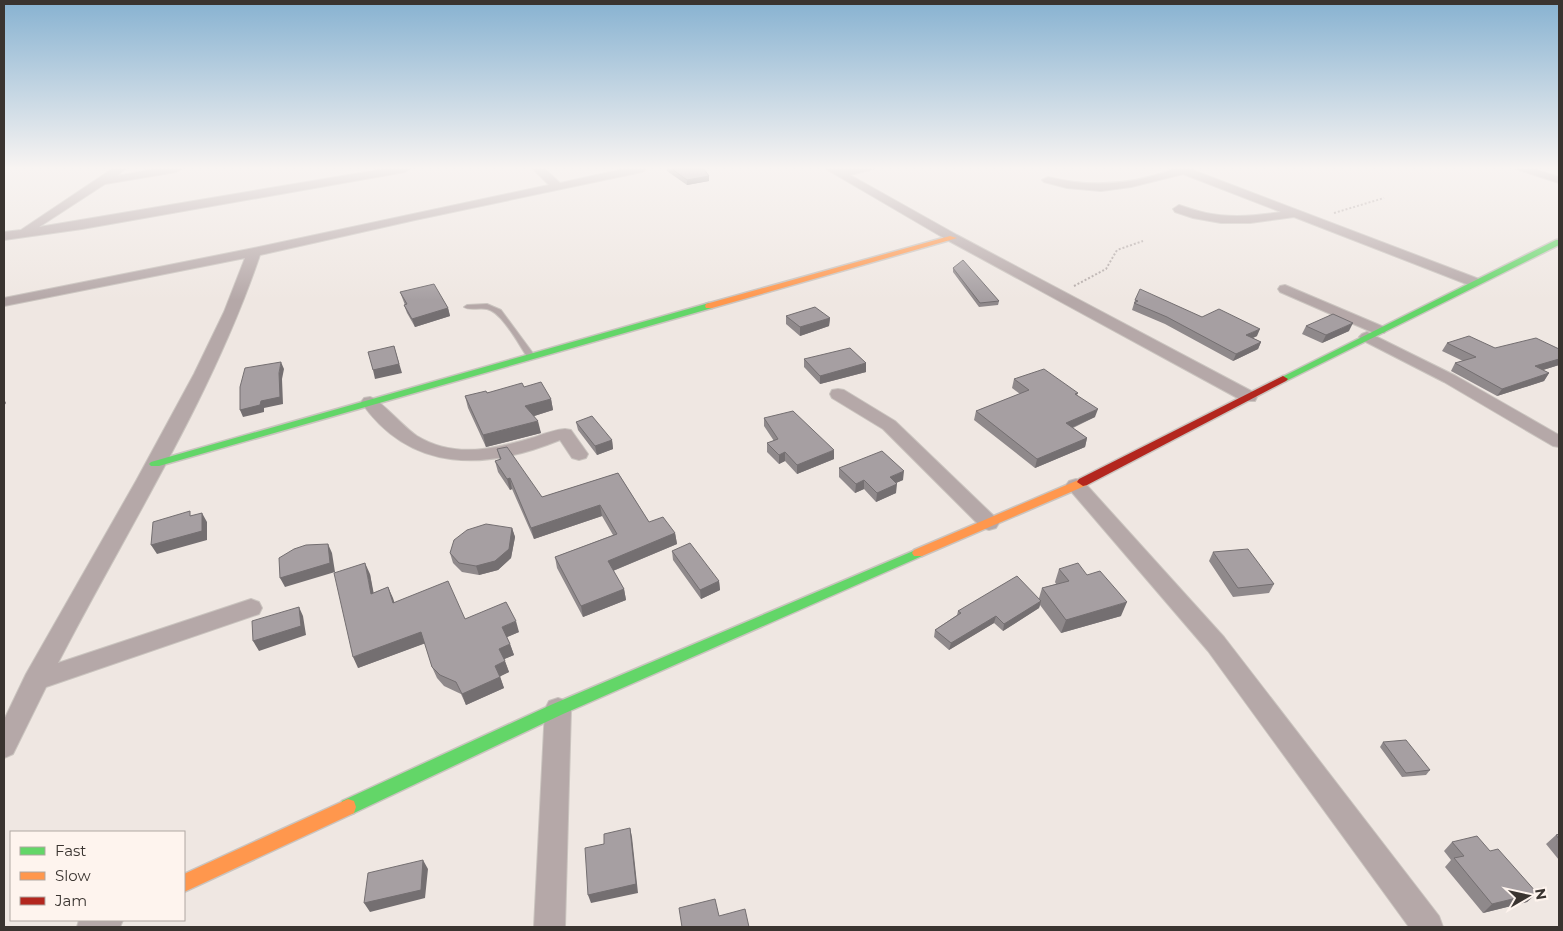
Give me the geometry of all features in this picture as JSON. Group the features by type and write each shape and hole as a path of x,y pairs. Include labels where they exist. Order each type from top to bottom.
{"street":[{"path":"4,246 53,212"},
{"path":"4,236 150,212"},
{"path":"4,302 254,252 436,212"},
{"path":"907,212 1248,397"},
{"path":"1189,212 1206,218 1225,220 1262,219 1295,214"},
{"path":"1291,212 1474,282"},
{"path":"155,464 953,238"},
{"path":"185,882 558,709 1076,485 1474,282 1559,242"},
{"path":"4,746 35,681 155,464 228,319 254,252"},
{"path":"1285,289 1372,334 1559,442"},
{"path":"838,394 889,425 990,523"},
{"path":"370,402 394,428 415,442 443,454 470,458 485,457 556,435 565,434 579,454"},
{"path":"1076,485 1216,644 1428,927"},
{"path":"35,681 251,608"},
{"path":"549,927 558,709"},
{"path":"92,927 106,921"}],"lane":[{"path":"467,307 487,306 498,311 531,356"}],"path":[{"path":"1312,220 1337,212"},
{"path":"1057,293 1087,281 1103,271 1117,250 1143,241"}],"building":[{"path":"963,260 999,301 980,303 953,268"},
{"path":"434,284 448,308 412,319 404,305 407,304 400,292"},
{"path":"1140,289 1202,317 1219,309 1260,329 1246,335 1261,342 1236,354 1167,317 1134,303 1138,301 1135,300"},
{"path":"815,307 830,318 800,327 786,316"},
{"path":"1333,314 1353,323 1326,335 1306,326"},
{"path":"1469,336 1495,348 1536,338 1559,349 1559,359 1535,366 1549,373 1502,389 1455,363 1476,357 1447,343"},
{"path":"394,346 399,364 373,370 368,352"},
{"path":"850,348 866,363 820,376 804,359"},
{"path":"281,362 279,373 280,397 261,401 260,405 240,410 240,387 245,368"},
{"path":"1044,369 1078,393 1075,394 1098,409 1066,423 1087,438 1037,459 976,411 1029,390 1014,379"},
{"path":"541,382 551,399 525,406 538,421 483,435 465,396 486,391 487,393 522,383 524,387"},
{"path":"793,411 834,450 797,465 785,452 779,455 767,443 778,439 764,418"},
{"path":"592,416 612,440 595,446 576,422"},
{"path":"507,447 542,497 618,473 649,522 663,517 675,533 608,561 624,589 581,606 555,557 617,534 600,505 531,528 510,478 507,479 495,461 501,459 497,449"},
{"path":"882,451 904,471 890,477 897,484 877,493 864,480 856,484 839,468"},
{"path":"190,511 190,516 202,513 202,531 151,545 153,522"},
{"path":"486,524 512,528 509,549 495,561 476,566 459,563 450,553 454,540 467,530"},
{"path":"690,543 719,581 700,590 672,551"},
{"path":"328,544 330,563 280,578 279,558 294,549 306,545"},
{"path":"1248,549 1274,584 1238,588 1213,552"},
{"path":"365,563 371,594 388,587 393,603 448,581 465,619 506,602 516,621 502,627 510,644 499,649 505,661 495,666 500,677 462,694 456,682 440,675 432,667 421,632 353,657 334,573"},
{"path":"1078,563 1087,575 1100,571 1127,602 1066,620 1042,588 1069,581 1059,569"},
{"path":"1017,576 1041,601 1004,624 996,616 951,643 935,630 961,613 958,611"},
{"path":"299,607 301,626 253,641 252,621"},
{"path":"1406,740 1430,770 1406,773 1383,742"},
{"path":"630,828 636,884 588,895 585,848 604,844 604,834"},
{"path":"1477,836 1490,851 1498,849 1537,893 1492,904 1454,858 1464,856 1452,842"},
{"path":"423,860 421,890 364,903 368,873"},
{"path":"715,899 719,916 745,909 749,927 682,927 679,908"}],"traffic: fast":[{"path":"1283,379 1559,242"},
{"path":"155,464 709,306"},
{"path":"348,807 558,709 918,553"}],"traffic: slow":[{"path":"709,306 953,238"},
{"path":"918,553 1083,482"},
{"path":"185,883 348,807"}],"traffic: jam":[{"path":"1083,482 1283,379"}]}
